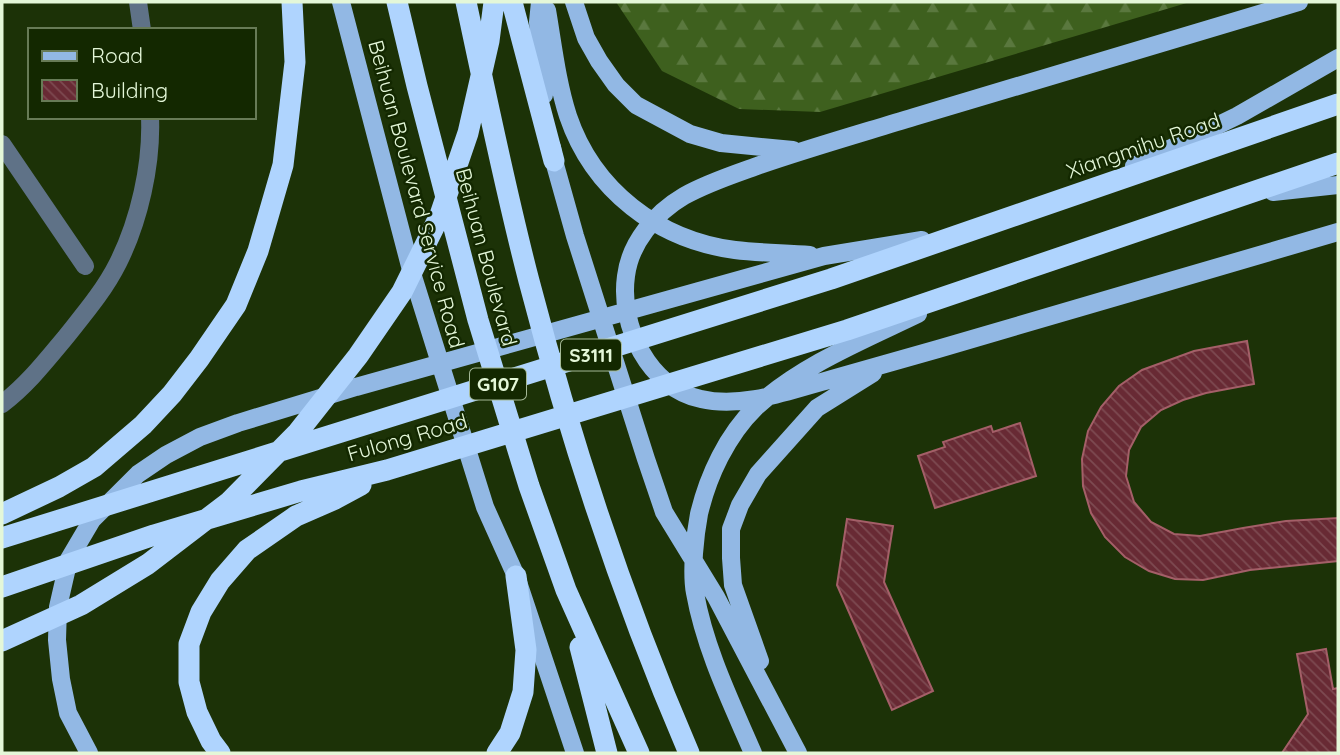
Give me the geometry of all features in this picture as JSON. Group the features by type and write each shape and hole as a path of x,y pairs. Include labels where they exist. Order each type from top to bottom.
{"highway":[{"path":"2,514 94,467 143,425 172,394 236,305 258,251 283,165 295,62 292,2"},
{"name":"Beihuan Boulevard","path":"397,2 478,320 529,486 566,590 639,753"},
{"name":"Beihuan Boulevard","path":"466,2 528,280 578,457 659,684 689,753"},
{"path":"2,641 81,605 148,565 229,502 298,432 358,356 402,292 440,215 468,133 489,41 494,2"},
{"path":"512,2 554,161"},
{"name":"Xiangmihu Road","path":"965,234 1338,104"},
{"path":"1232,200 1338,163"},
{"name":"Fulong Road","path":"8,585 154,535 301,491 387,470 848,338 986,282 1232,200"},
{"name":"Fulong Road","path":"2,538 831,279 965,234"},
{"path":"220,753 197,712 189,682 189,644 201,612 220,581 247,550 296,516 335,499 387,470"},
{"path":"497,753 510,733 523,692 526,650 516,576"},
{"path":"566,590 607,753"}],"main road":[{"name":"Beihuan Boulevard Service Road","path":"341,2 411,270 485,507 516,576 575,753"},
{"path":"542,2 538,22 542,79 554,161 575,236 664,512 716,597 798,753"},
{"path":"542,2 568,115 577,139 607,186 633,209 681,236 733,249 824,256"},
{"path":"574,2 586,38 598,61 636,106 690,134 721,143 800,151"},
{"path":"1299,2 800,151 714,182 683,197 663,211 646,229 627,266 624,290 627,314 644,358 659,377 678,391 702,400 733,402 762,397 890,363 1338,232"},
{"path":"1066,198 1237,116 1338,58"},
{"path":"1232,200 1338,185"},
{"path":"89,753 68,713 61,679 57,640 58,607 69,559 92,520 138,474 166,455 200,436 238,422 824,256 965,234"},
{"path":"753,753 717,670 694,591 695,535 703,500 717,462 737,430 756,407 848,338"},
{"path":"782,724 733,585 731,529 740,505 758,474 817,408 890,363"}],"street":[{"path":"138,2 142,28"},
{"path":"2,404 33,378 103,289 118,262 139,205 147,168 150,119"},
{"path":"2,144 85,266"}],"green space":[{"path":"616,2 1190,2 820,112 739,109 662,71"}],"building":[{"path":"1247,341 1254,384 1183,400 1161,410 1141,427 1129,450 1126,476 1134,502 1151,522 1174,534 1200,536 1286,521 1338,518 1338,561 1250,570 1203,580 1175,579 1149,571 1125,557 1105,537 1091,513 1083,486 1082,459 1088,431 1101,407 1119,386 1142,370 1194,351"},
{"path":"1020,423 1036,476 935,508 918,456 945,447 943,442 991,426 993,432"},
{"path":"847,519 893,526 884,582 933,691 892,710 837,585"},
{"path":"1326,649 1333,689 1338,688 1338,753 1282,753 1308,714 1297,654"}]}
